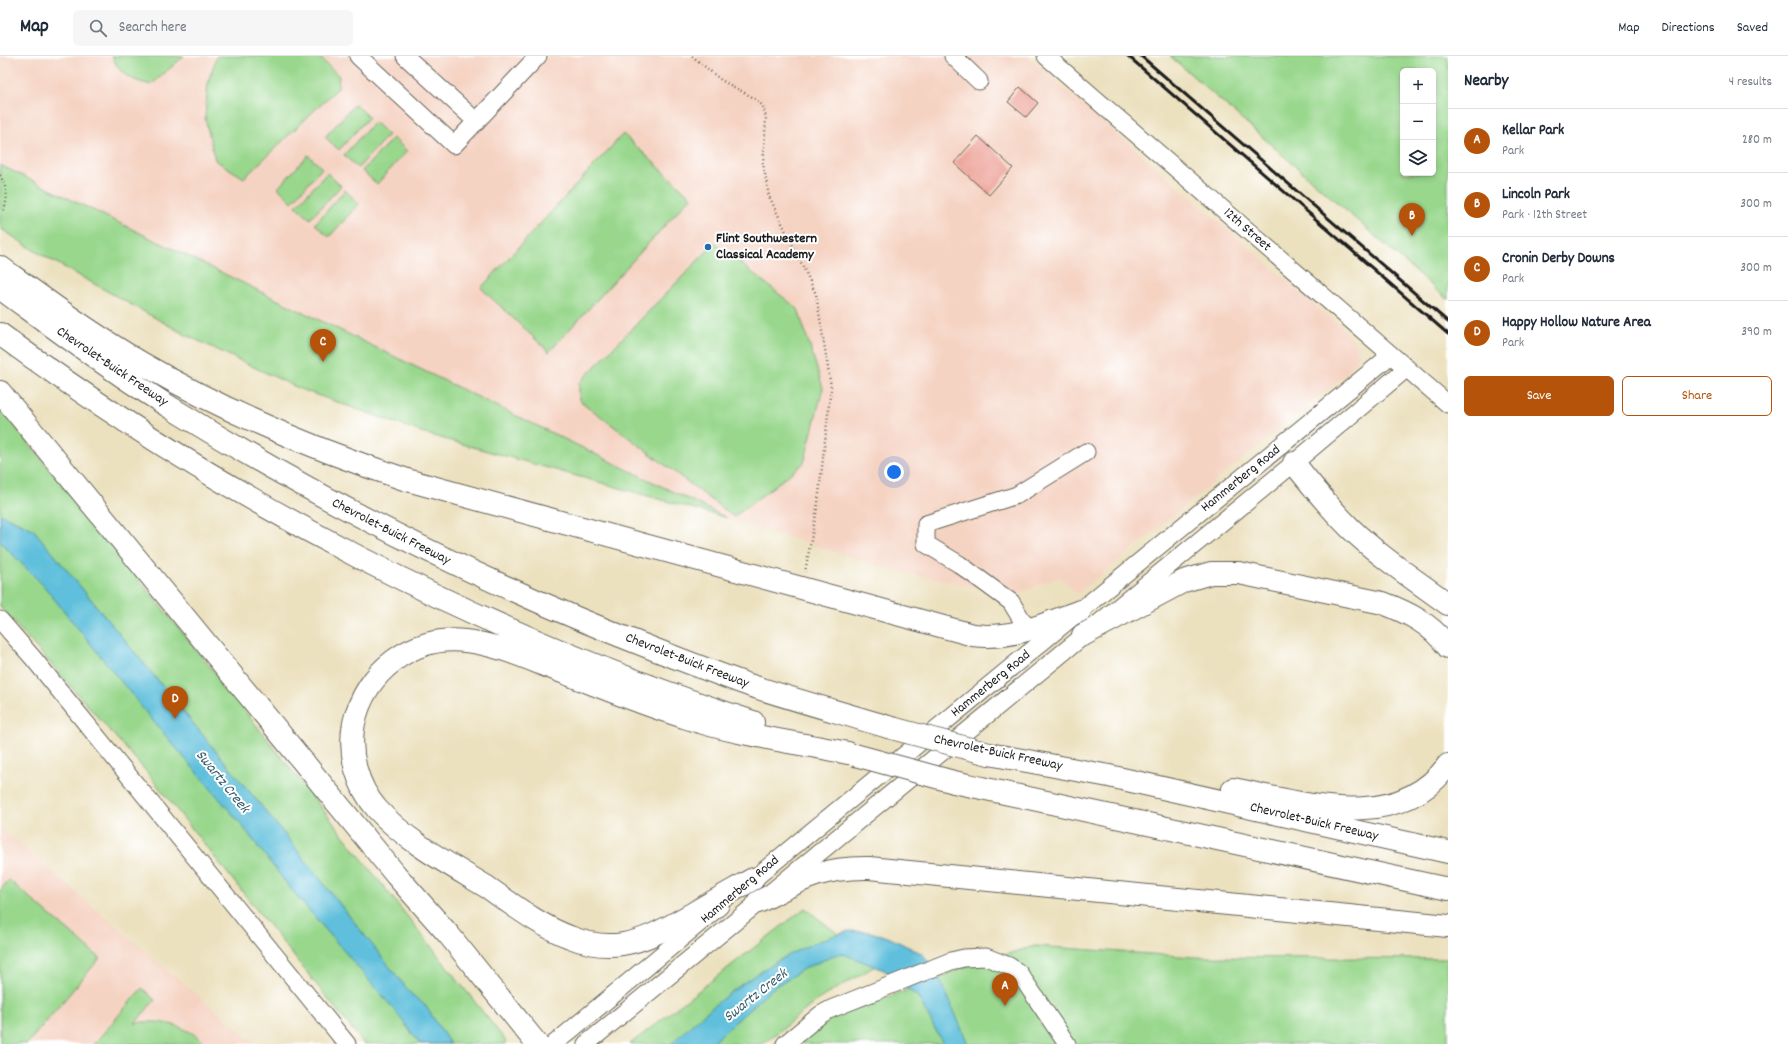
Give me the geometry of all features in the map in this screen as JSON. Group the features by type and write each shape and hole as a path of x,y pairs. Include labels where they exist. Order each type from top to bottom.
{"highway":[{"path":"0,267 95,334 174,382 248,418 368,467 407,480 958,632 988,637 1000,637 1028,630 1080,611"},
{"name":"Chevrolet-Buick Freeway","path":"0,288 77,344 179,413 328,500 416,546 577,619 684,661 748,685 888,727 989,754 1109,776 1448,852"},
{"path":"0,334 66,381 196,465 368,562 478,615 588,663 690,701 851,754 954,782 1448,889"},
{"path":"0,392 396,875 449,935 536,1044"},
{"path":"1294,463 1320,496 1356,534 1448,604"},
{"path":"1083,635 1184,581 1211,573 1226,572 1254,575 1383,603 1400,610 1431,628 1448,647"},
{"path":"753,879 662,931 634,942 607,946 593,944 566,936 540,922 414,841 386,818 373,804 357,775 354,760 353,728 362,698 381,670 407,651 421,645 436,642 467,641 515,654 627,697 709,725 851,754"},
{"path":"1109,776 1190,782 1337,808 1367,808 1389,805 1414,796 1440,775 1448,765"},
{"path":"758,902 811,875 840,868 869,868 1448,926"}],"street":[{"path":"358,56 454,145 538,56"},
{"path":"405,56 477,122"},
{"path":"953,56 979,82"},
{"name":"12th Street","path":"1046,56 1448,404"},
{"name":"Hammerberg Road","path":"554,1044 1391,355"},
{"name":"Hammerberg Road","path":"586,1044 1294,463 1407,368"},
{"path":"1028,630 1011,602 959,564 926,544 926,524 1017,495 1086,452"},
{"path":"1263,460 1280,458 1294,463"},
{"path":"0,620 33,658 347,1044"},
{"path":"785,1044 820,1015 830,1009 937,966 974,956 998,960 1009,966 1027,983 1067,1044"}],"path":[{"path":"692,56 721,80 754,98 763,106 766,118 763,164 769,196 816,294 831,387 818,504 805,571 812,574"},
{"path":"0,175 7,188 8,195 3,212"}],"shaded area":[{"name":"Flint Southwestern Classical Academy","path":"0,56 1027,56 1342,328 1357,346 1358,355 1354,364 1345,375 1077,594 1060,576 1014,595 892,570 727,518 0,165"},
{"path":"0,827 118,928 255,1044 0,1044"}],"green space":[{"path":"112,56 184,56 151,85 127,76 115,63"},
{"path":"217,56 318,56 339,76 338,88 244,178 215,160 205,118 208,82"},
{"path":"1170,56 1448,56 1448,300"},
{"path":"355,104 369,117 339,150 325,137"},
{"path":"374,122 388,135 358,168 344,155"},
{"path":"623,134 691,197 549,352 481,288"},
{"path":"393,138 407,151 377,184 362,171"},
{"path":"308,155 322,168 292,202 278,188"},
{"path":"0,165 727,518 430,435 300,389 184,334 35,251 0,228"},
{"path":"327,173 341,186 310,219 296,206"},
{"path":"345,190 359,204 329,237 315,224"},
{"path":"715,243 798,309 823,388 804,463 734,517 579,400 579,383"},
{"path":"0,408 211,668 505,1040 506,1044 364,1044 145,770 0,607"},
{"path":"9,880 100,958 27,1044 0,1044 0,890"},
{"path":"805,908 877,965 819,999 763,1044 630,1044"},
{"path":"1035,946 1194,957 1448,959 1448,1044 794,1044 822,1021 902,992 967,966"},
{"path":"142,988 155,1000 135,1023 155,1022 173,1025 190,1032 206,1044 94,1044"}],"water":[{"name":"Swartz Creek","path":"0,514 33,529 286,836 412,995 425,1005 450,1044 420,1044 392,1007 290,888 240,823 153,721 43,585 0,542"},
{"name":"Swartz Creek","path":"849,931 870,932 888,937 923,954 942,983 968,1044 943,1044 918,997 884,970 841,953 807,967 774,987 711,1044 671,1044 711,1008 753,976 799,950 824,939"}],"building":[{"path":"1020,87 1038,103 1026,117 1008,102"},
{"path":"978,136 1013,168 989,195 954,163"}],"railway":[{"path":"1128,56 1448,334"},
{"path":"1141,56 1448,322"}],"place":[{"name":"Lincoln Park","path":"1412,236"},
{"name":"Flint Southwestern Classical Academy","path":"708,247"},
{"name":"Cronin Derby Downs","path":"323,362"},
{"name":"Happy Hollow Nature Area","path":"175,719"},
{"name":"Kellar Park","path":"1005,1006"}]}
